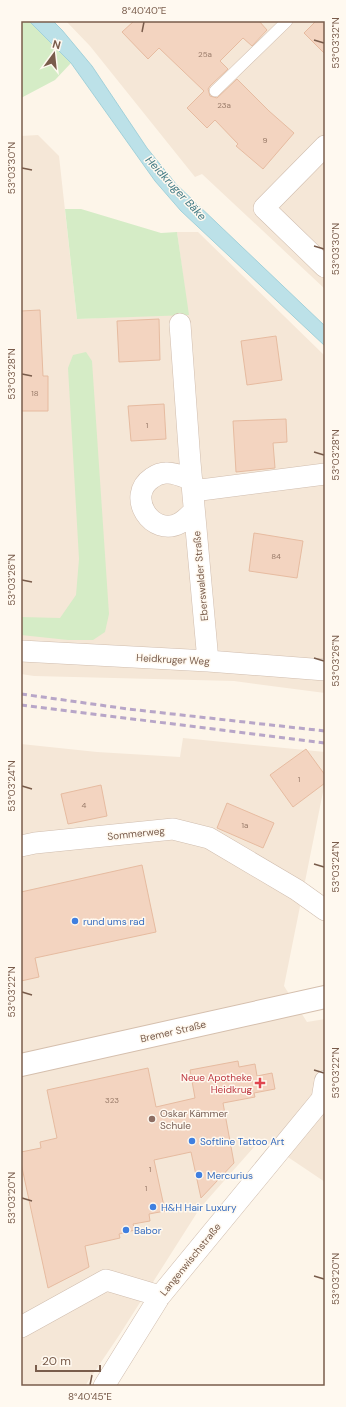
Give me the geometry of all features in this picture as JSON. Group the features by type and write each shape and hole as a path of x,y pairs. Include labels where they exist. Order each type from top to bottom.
{"main road":[{"name":"Bremer Straße","path":"21,1065 325,997"}],"street":[{"path":"325,146 264,208 325,267"},
{"name":"Eberswalder Straße","path":"180,324 208,661"},
{"path":"193,494 325,474"},
{"name":"Heidkruger Weg","path":"21,651 208,661 325,670"},
{"name":"Sommerweg","path":"21,846 34,843 174,829 209,838 297,890 325,910"},
{"name":"Langenwischstraße","path":"104,1386 160,1296 322,1099 325,1080"},
{"path":"21,1327 106,1280 160,1296"}],"lane":[{"path":"215,91 287,21"}],"shaded area":[{"path":"66,21 325,21 325,289 202,174 195,177 90,46"},
{"path":"38,135 59,156 77,319 188,314 177,232 198,232 325,356 325,693 234,681 34,676 21,674 21,136"},
{"path":"183,738 325,752 325,782 284,986 307,1022 325,1019 325,1182 261,1139 200,1208 85,1386 21,1386 21,744 97,752 180,757"}],"green space":[{"path":"21,21 29,21 71,63 55,80 21,98"},
{"path":"65,209 81,209 161,233 177,232 189,315 77,319"},
{"path":"86,352 92,361 109,614 105,632 93,640 68,640 21,635 21,617 60,618 76,595 79,559 68,368 73,355"}],"water":[{"name":"Heidkruger Bäke","path":"29,21 53,21 62,30 92,66 147,148 176,184 325,326 325,346 181,211 155,181 71,63"}],"building":[{"path":"134,21 259,21 267,30 252,46 243,38 220,61 228,69 208,89 210,96 217,98 237,79 269,111 294,133 263,169 236,146 238,144 215,120 207,128 187,108 204,91 159,48 148,59 122,32"},
{"path":"316,21 325,21 325,54 304,33"},
{"path":"40,310 43,376 48,376 48,411 21,411 21,311"},
{"path":"159,319 160,360 119,362 117,321"},
{"path":"276,336 282,380 247,385 241,341"},
{"path":"164,404 166,439 131,441 128,406"},
{"path":"286,419 287,442 273,443 275,468 236,472 233,421"},
{"path":"254,533 303,541 297,578 249,571"},
{"path":"306,749 325,775 325,783 293,807 270,775"},
{"path":"101,785 107,816 68,824 61,794"},
{"path":"227,803 274,823 263,848 217,828"},
{"path":"142,865 156,932 35,958 39,977 21,981 21,892"},
{"path":"238,1061 239,1067 255,1064 257,1076 272,1073 275,1089 254,1093 255,1097 223,1103 234,1163 201,1198 191,1152 154,1160 165,1211 149,1214 150,1221 133,1224 135,1230 119,1234 120,1238 85,1246 89,1267 48,1288 21,1163 21,1152 41,1148 40,1142 57,1138 47,1090 148,1068 156,1107 195,1098 190,1070"}],"railway":[{"path":"21,694 128,709 325,731"},
{"path":"21,705 325,743"}],"place":[{"name":"rund ums rad","path":"75,921"},
{"name":"Neue Apotheke Heidkrug","path":"260,1083"},
{"name":"Oskar Kämmer Schule","path":"152,1119"},
{"name":"Softline Tattoo Art","path":"192,1141"},
{"name":"Mercurius","path":"199,1175"},
{"name":"H&H Hair Luxury","path":"153,1207"},
{"name":"Babor","path":"126,1230"}]}
